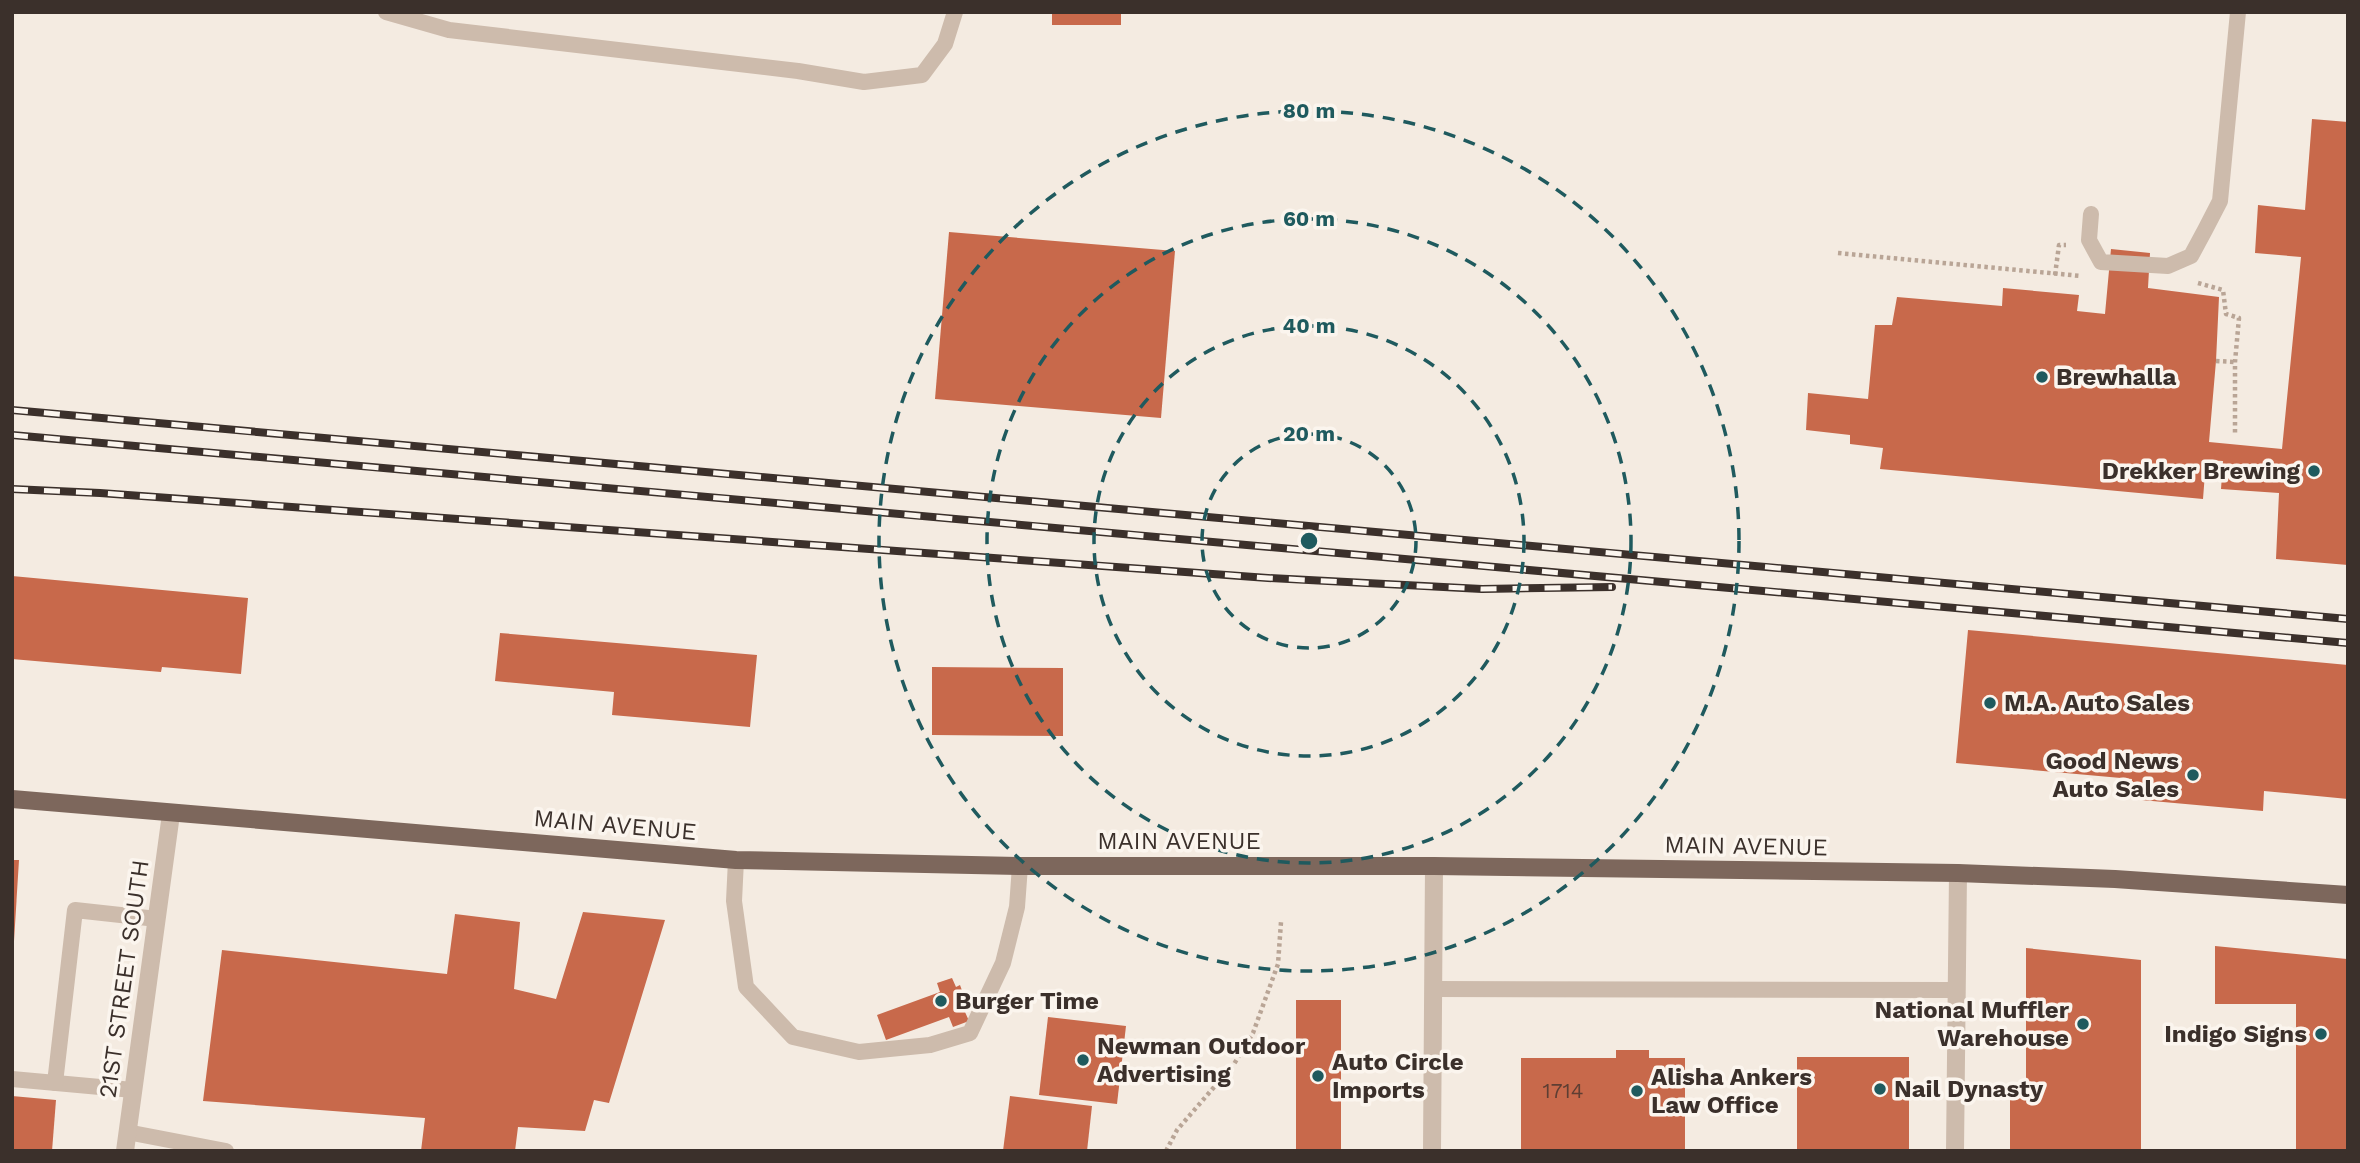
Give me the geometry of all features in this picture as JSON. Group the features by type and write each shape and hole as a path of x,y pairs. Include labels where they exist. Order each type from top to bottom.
{"main road":[{"name":"MAIN AVENUE","path":"12,799 736,860 1020,866 1434,866 1958,873 2115,879 2348,895"}],"street":[{"name":"21ST STREET SOUTH","path":"125,1151 171,814"},
{"path":"1432,1151 1434,866"},
{"path":"1955,1151 1958,873"}],"lane":[{"path":"386,12 449,30 798,71 864,82 922,75 945,44 955,12"},
{"path":"2091,214 2089,240 2101,262 2168,266 2191,256 2220,201 2238,12"},
{"path":"736,860 734,901 746,987 793,1037 859,1052 930,1045 970,1033 1003,963 1017,907 1020,866"},
{"path":"55,1083 75,910 157,919"},
{"path":"1434,989 1957,990"},
{"path":"12,1079 133,1090"},
{"path":"127,1132 226,1151"}],"path":[{"path":"2055,275 2059,245 2093,247"},
{"path":"1838,253 2083,276"},
{"path":"2194,282 2223,290 2226,314 2239,318 2235,362 2235,433"},
{"path":"2216,361 2235,362"},
{"path":"1166,1151 1177,1130 1234,1064 1253,1033 1278,964 1281,922"}],"building":[{"path":"1052,12 1121,12 1121,25 1052,25"},
{"name":"Brewhalla","path":"2312,119 2348,122 2348,565 2276,559 2279,493 2221,489 2223,461 2206,460 2203,499 1880,469 1883,448 1850,444 1850,435 1806,430 1808,393 1868,399 1875,325 1892,325 1897,297 2002,306 2003,288 2079,295 2077,311 2105,314 2111,249 2150,253 2148,288 2219,297 2209,442 2282,449 2301,257 2255,253 2258,205 2305,210"},
{"path":"949,232 1175,251 1161,418 935,399"},
{"path":"12,576 248,598 241,674 162,667 161,672 12,659"},
{"path":"1968,630 2348,665 2348,799 2264,791 2263,811 2130,799 2132,779 1956,763"},
{"path":"500,633 757,655 750,727 612,715 614,692 495,681"},
{"path":"932,667 1063,668 1063,736 932,735"},
{"path":"12,860 19,860 14,941 12,941"},
{"path":"583,912 665,920 609,1103 594,1100 585,1131 518,1127 515,1151 421,1151 425,1118 203,1101 222,950 447,974 455,914 520,922 514,989 556,999"},
{"name":"Indigo Signs","path":"2215,946 2347,959 2348,1151 2296,1151 2296,1004 2215,1004"},
{"name":"National Muffler Warehouse","path":"2026,948 2141,960 2141,1151 2010,1151 2010,1088 2026,1088"},
{"name":"Burger Time","path":"952,978 956,987 960,985 969,1010 965,1012 969,1021 953,1027 949,1017 886,1040 877,1015 940,992 937,983"},
{"name":"Auto Circle Imports","path":"1296,1000 1341,1000 1341,1151 1296,1151"},
{"name":"Newman Outdoor Advertising","path":"1048,1017 1126,1026 1117,1104 1039,1095"},
{"path":"1616,1050 1649,1050 1649,1058 1685,1058 1685,1151 1521,1151 1521,1058 1616,1058"},
{"path":"1797,1057 1909,1057 1909,1151 1797,1151"},
{"path":"12,1096 56,1100 52,1151 12,1151"},
{"path":"1010,1096 1092,1106 1087,1151 1003,1151"}],"railway":[{"path":"12,410 2348,619"},
{"path":"12,435 2348,643"},
{"path":"12,489 100,493 1268,578 1482,589 1612,587"}],"place":[{"name":"Brewhalla","path":"2042,377"},
{"name":"Drekker Brewing","path":"2314,471"},
{"name":"M.A. Auto Sales","path":"1990,703"},
{"name":"Good News Auto Sales","path":"2193,775"},
{"name":"Burger Time","path":"941,1001"},
{"name":"National Muffler Warehouse","path":"2083,1024"},
{"name":"Indigo Signs","path":"2321,1034"},
{"name":"Newman Outdoor Advertising","path":"1083,1060"},
{"name":"Auto Circle Imports","path":"1318,1076"},
{"name":"Nail Dynasty","path":"1880,1089"},
{"name":"Alisha Ankers Law Office","path":"1637,1091"}]}
